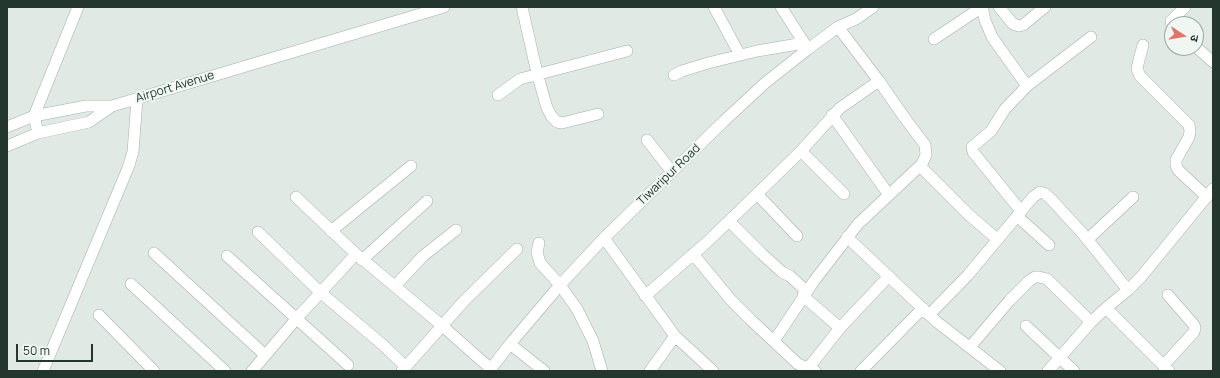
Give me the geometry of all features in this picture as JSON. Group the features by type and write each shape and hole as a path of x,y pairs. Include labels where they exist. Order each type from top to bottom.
{"street":[{"path":"38,133 34,116 78,7"},
{"name":"Airport Avenue","path":"7,146 38,133 90,122 112,106 444,7"},
{"path":"522,7 537,73 547,108 552,117 557,122 562,123 598,114"},
{"path":"714,7 740,56"},
{"path":"674,75 702,65 740,56 806,46 781,7"},
{"name":"Tiwaripur Road","path":"490,370 560,285 604,238 747,100 806,46 838,27 856,19 873,7"},
{"path":"934,39 982,7 985,20 992,37 1027,86"},
{"path":"999,7 1012,24 1019,26 1023,25 1045,7"},
{"path":"1176,16 1185,7"},
{"path":"774,342 803,296 847,237 858,224 920,166 926,155 927,150 925,145 838,27"},
{"path":"1049,245 1019,213 972,149 973,145 991,131 1004,109 1027,86 1091,37"},
{"path":"1048,371 1091,322 1128,290 1210,193 1178,170 1176,160 1189,137 1189,126 1140,76 1138,64 1143,45"},
{"path":"498,95 520,78 627,51"},
{"path":"1204,54 1213,62"},
{"path":"645,296 693,254 757,194 801,151 832,115 879,81"},
{"path":"43,371 128,168 133,152 137,99"},
{"path":"7,128 34,116 86,106 112,106"},
{"path":"832,115 889,194"},
{"path":"647,140 672,172"},
{"path":"801,151 844,194"},
{"path":"331,231 411,166"},
{"path":"920,166 969,215 997,239"},
{"path":"861,371 926,311 968,275 1019,213 1036,194 1040,192 1044,193 1051,199 1128,290"},
{"path":"757,194 797,236"},
{"path":"296,197 359,257 442,325 490,370"},
{"path":"1087,240 1133,197"},
{"path":"252,371 320,292 359,257 427,201"},
{"path":"729,221 762,254 805,290 803,296"},
{"path":"395,286 423,256 456,230"},
{"path":"258,232 320,292 383,345 404,369 464,301 517,248"},
{"path":"847,237 937,322 1000,371"},
{"path":"604,238 675,336 713,371"},
{"path":"539,244 537,252 540,263 560,285 577,309 593,341 602,371"},
{"path":"154,253 265,355"},
{"path":"693,254 731,300 798,364 809,370 840,328 889,276"},
{"path":"227,256 348,365"},
{"path":"970,347 1010,300 1035,277 1047,279 1091,322"},
{"path":"131,284 225,371"},
{"path":"1106,308 1166,368 1194,332 1195,328 1168,295"},
{"path":"803,296 840,328"},
{"path":"99,315 154,371"},
{"path":"1026,326 1074,371"},
{"path":"650,371 675,336"},
{"path":"510,344 544,371"}]}
